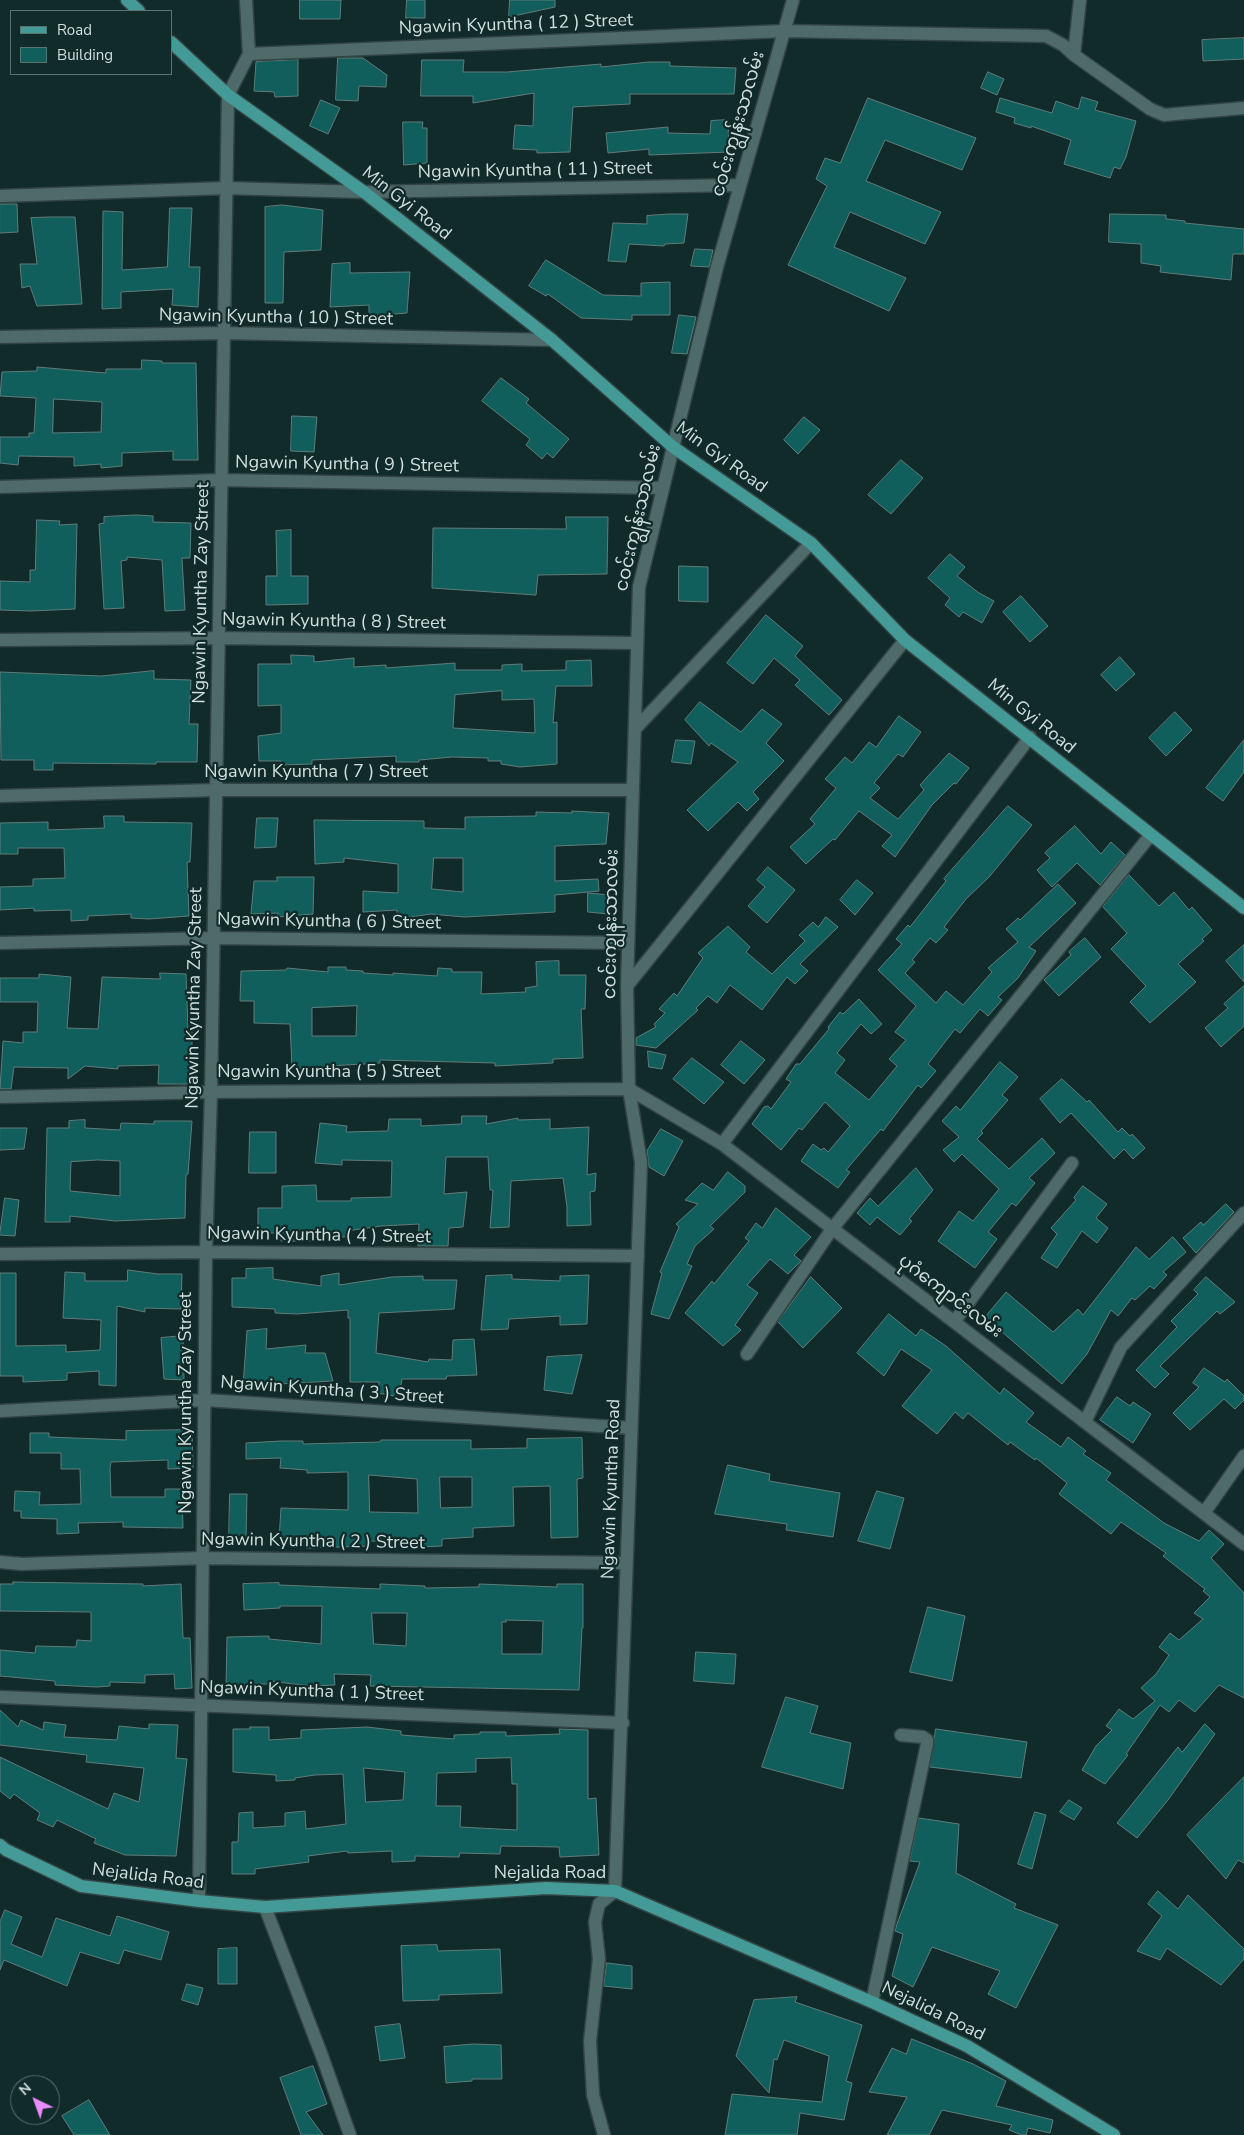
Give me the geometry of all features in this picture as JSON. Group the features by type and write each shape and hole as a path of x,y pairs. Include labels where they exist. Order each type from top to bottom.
{"main road":[{"path":"127,0 138,10"},
{"name":"Min Gyi Road","path":"172,43 228,95 364,192 552,340 673,447 811,543 905,640 1030,737 1150,836 1244,908"},
{"name":"Nejalida Road","path":"0,1845 6,1850 81,1886 198,1901 265,1907 546,1888 615,1891 872,2002 967,2046 1114,2135"}],"street":[{"path":"228,95 249,54 246,0"},
{"name":"ငဝင်းကျွန်းသာလမ်း","path":"629,1089 627,986 639,587 717,267 793,0"},
{"path":"1074,55 1080,0"},
{"name":"Ngawin Kyuntha ( 12 ) Street","path":"249,54 784,31 1046,36 1063,45 1074,55 1150,109 1164,115 1244,108"},
{"name":"Ngawin Kyuntha Zay Street","path":"198,1901 202,1705 206,1252 214,938 228,95"},
{"name":"Ngawin Kyuntha ( 11 ) Street","path":"0,196 226,188 364,192 740,185"},
{"name":"Ngawin Kyuntha ( 10 ) Street","path":"0,337 224,333 552,340"},
{"name":"Ngawin Kyuntha ( 9 ) Street","path":"0,487 222,480 663,488"},
{"path":"635,729 811,543"},
{"name":"Ngawin Kyuntha ( 8 ) Street","path":"0,640 219,638 637,643"},
{"path":"627,986 905,640"},
{"path":"722,1144 1030,737"},
{"name":"Ngawin Kyuntha ( 7 ) Street","path":"0,796 216,790 633,790"},
{"path":"747,1354 832,1229 1150,836"},
{"name":"Ngawin Kyuntha ( 6 ) Street","path":"0,943 214,938 628,943"},
{"name":"ပုဂံကျောင်းလမ်း","path":"629,1089 722,1144 1244,1544"},
{"name":"Ngawin Kyuntha ( 5 ) Street","path":"0,1097 211,1092 629,1089"},
{"name":"Ngawin Kyuntha Road","path":"615,1891 623,1723 626,1563 641,1162 629,1089"},
{"path":"954,1322 1072,1163"},
{"path":"1085,1422 1121,1347 1244,1213"},
{"name":"Ngawin Kyuntha ( 4 ) Street","path":"0,1254 206,1252 638,1256"},
{"name":"Ngawin Kyuntha ( 3 ) Street","path":"0,1411 205,1400 631,1428"},
{"path":"1204,1513 1244,1456"},
{"name":"Ngawin Kyuntha ( 2 ) Street","path":"0,1562 22,1564 203,1558 626,1563"},
{"name":"Ngawin Kyuntha ( 1 ) Street","path":"0,1697 623,1723"},
{"path":"872,2002 927,1744 927,1740 923,1737 901,1735"},
{"path":"604,2135 593,2095 590,2041 599,1959 595,1922 599,1904 615,1891"},
{"path":"265,1907 350,2135"}],"building":[{"path":"300,0 341,0 340,19 300,19"},
{"path":"407,0 425,0 425,18 406,18"},
{"path":"510,0 555,0 555,7 509,17"},
{"path":"1244,38 1244,59 1203,61 1202,40"},
{"path":"338,58 363,58 387,75 386,87 359,86 358,101 336,100"},
{"path":"298,60 298,96 275,97 274,92 254,91 256,62"},
{"path":"422,60 464,60 463,72 507,72 601,64 601,67 649,62 670,62 670,66 736,68 734,94 630,94 630,104 573,107 570,152 537,153 537,150 513,149 515,125 533,126 534,93 473,103 473,96 421,96"},
{"path":"988,72 1004,79 997,95 981,88"},
{"path":"1082,97 1098,102 1095,110 1136,121 1126,157 1120,169 1114,167 1110,178 1064,164 1071,140 1031,126 1031,128 1014,123 1015,118 996,112 1000,98 1052,113 1056,101 1078,109"},
{"path":"868,98 976,138 962,170 885,140 866,181 941,212 925,244 850,212 834,247 906,278 889,311 788,265 827,186 816,179 825,158 840,163"},
{"path":"321,100 340,108 328,134 310,126"},
{"path":"728,120 729,152 649,155 649,149 608,153 606,133 668,127 668,133 710,134 711,121"},
{"path":"403,122 423,122 422,128 427,128 427,163 404,165"},
{"path":"0,204 17,204 18,232 0,233"},
{"path":"282,205 323,210 321,250 284,252 283,303 265,303 265,207"},
{"path":"170,208 192,208 189,267 200,267 198,307 172,305 173,289 121,292 121,308 102,309 103,211 123,212 122,270 167,267"},
{"path":"688,214 684,243 665,244 664,246 629,244 626,262 608,261 613,223 647,224 647,216"},
{"path":"1110,214 1166,215 1166,219 1185,221 1185,223 1244,229 1244,254 1233,254 1231,280 1160,272 1161,266 1141,263 1141,244 1109,242"},
{"path":"75,217 82,304 37,306 30,286 22,288 20,264 37,264 31,218"},
{"path":"695,249 713,250 709,267 691,266"},
{"path":"546,260 603,295 641,296 641,283 670,282 670,315 632,315 632,320 581,318 548,294 546,296 529,286"},
{"path":"350,263 350,273 410,272 407,313 369,316 369,305 330,307 332,264"},
{"path":"679,315 696,317 687,354 672,353"},
{"path":"142,360 162,361 162,363 196,363 198,460 173,460 173,451 122,453 122,466 101,468 101,464 74,466 74,457 19,456 18,465 0,463 0,437 29,437 29,433 34,433 36,398 0,396 2,372 37,371 37,367 106,373 106,369 141,369","holes":["54,399 102,402 101,432 53,433"]},
{"path":"501,378 529,399 526,403 569,439 553,458 547,453 542,459 526,445 530,439 482,401"},
{"path":"292,416 317,417 314,452 291,451"},
{"path":"804,417 820,430 798,454 784,440"},
{"path":"901,460 923,478 891,514 868,495"},
{"path":"153,516 153,522 191,523 190,558 182,558 185,610 165,611 162,560 127,557 127,560 121,561 124,608 104,609 99,524 104,523 104,517"},
{"path":"566,517 608,517 607,574 538,575 536,595 432,588 433,528 566,529"},
{"path":"37,520 60,521 59,525 77,524 75,609 0,610 0,581 30,582 30,570 35,570"},
{"path":"291,530 291,576 308,576 308,604 266,605 266,576 277,576 276,531"},
{"path":"950,554 965,567 957,576 979,593 994,601 982,623 963,612 959,617 945,605 950,598 928,578"},
{"path":"679,566 708,567 708,602 679,601"},
{"path":"1021,596 1048,626 1030,642 1003,612"},
{"path":"766,615 803,646 795,656 842,700 829,715 795,685 800,680 774,658 753,684 727,663"},
{"path":"291,655 314,656 314,662 354,658 354,667 386,665 386,668 455,663 455,670 502,670 502,665 522,664 522,671 566,670 566,661 591,660 592,686 556,686 553,723 557,722 557,764 520,767 501,764 501,761 488,761 488,758 452,757 419,760 419,762 396,762 396,756 312,760 312,764 281,765 281,761 259,761 258,736 281,733 281,705 258,706 258,664 291,664","holes":["502,691 502,700 534,699 535,733 453,728 455,695"]},
{"path":"1120,657 1135,674 1116,691 1101,675"},
{"path":"154,671 154,679 191,680 189,724 198,724 197,762 156,762 156,764 53,763 53,770 34,770 34,760 1,760 0,672 101,676"},
{"path":"700,702 741,732 762,709 782,724 766,743 784,761 753,792 759,799 747,811 738,802 708,831 687,810 738,762 711,743 709,746 685,720"},
{"path":"1175,712 1192,730 1166,756 1149,738"},
{"path":"899,716 921,732 903,757 898,754 874,783 880,788 870,798 898,819 924,790 920,785 949,753 969,768 956,784 954,783 932,805 895,857 882,846 892,835 859,811 835,840 833,839 806,864 790,847 815,824 810,819 836,788 825,779 845,757 852,763 869,742 876,747"},
{"path":"676,740 695,741 691,764 672,762"},
{"path":"1244,740 1244,772 1223,801 1206,788"},
{"path":"1008,806 1032,825 989,877 966,899 944,927 948,930 936,943 930,938 912,960 915,962 905,973 936,1003 946,991 963,1005 992,972 988,968 1018,942 1006,929 1018,918 1020,920 1058,884 1076,903 1029,947 1036,951 1018,978 998,997 1002,1000 988,1016 980,1009 960,1033 955,1029 928,1064 936,1071 921,1088 918,1085 883,1131 881,1129 846,1170 850,1172 838,1188 801,1161 813,1144 821,1150 824,1148 828,1152 850,1126 825,1102 802,1130 799,1128 781,1150 752,1124 764,1107 768,1106 771,1109 791,1082 786,1079 796,1064 800,1064 829,1029 828,1027 840,1012 843,1014 859,999 882,1024 871,1034 861,1024 837,1053 845,1060 835,1073 869,1100 897,1066 889,1059 906,1040 895,1032 916,1006 878,970 902,944 896,939 908,925 910,927 946,881 944,879"},
{"path":"572,811 609,813 606,844 555,846 555,881 598,879 599,891 555,895 555,912 464,917 431,914 397,919 397,910 363,912 363,891 398,893 398,864 344,858 344,862 315,864 314,820 424,821 424,828 465,829 465,817 536,816 536,812 572,813","holes":["434,858 463,858 463,892 432,889"]},
{"path":"104,816 124,816 124,822 192,823 190,862 187,862 189,916 149,919 131,918 131,914 88,916 88,920 71,921 71,910 34,911 34,908 0,910 0,887 33,886 33,879 65,878 64,848 18,848 18,854 0,854 0,823 48,822 48,830 104,828"},
{"path":"257,818 278,818 276,847 255,848"},
{"path":"1075,826 1101,854 1111,842 1125,855 1100,885 1077,863 1052,887 1037,870 1050,858 1045,853"},
{"path":"768,867 795,890 767,923 748,906 765,887 757,880"},
{"path":"1129,875 1159,906 1174,892 1189,910 1192,907 1212,930 1202,939 1204,941 1178,964 1196,982 1150,1023 1130,1002 1146,986 1111,949 1127,933 1103,907"},
{"path":"277,877 314,877 313,914 278,917 278,913 251,914 254,881 277,881"},
{"path":"857,880 873,893 855,915 840,900"},
{"path":"588,893 610,895 609,914 588,912"},
{"path":"826,917 838,927 800,964 808,971 795,984 787,977 762,1010 730,985 717,1003 708,996 696,1008 698,1010 656,1048 636,1045 636,1038 656,1027 654,1024 665,1013 659,1009 674,993 677,996 703,958 698,953 728,926 750,947 746,952 772,974 805,941 799,935 813,922 818,927"},
{"path":"1085,938 1101,957 1059,996 1044,980 1071,955 1069,952"},
{"path":"1244,945 1244,982 1226,961"},
{"path":"559,961 559,975 586,975 585,1009 581,1009 583,1058 553,1059 553,1063 495,1066 495,1063 380,1060 380,1063 313,1067 313,1069 292,1068 290,1024 254,1023 254,1001 240,1001 241,971 286,970 287,968 328,972 328,967 346,967 346,970 363,971 363,973 437,976 438,968 452,969 452,972 482,972 481,994 526,992 525,988 537,986 536,962","holes":["357,1006 356,1036 312,1036 312,1008"]},
{"path":"160,973 186,974 188,1029 192,1029 192,1053 197,1053 196,1084 158,1084 159,1065 118,1066 118,1069 85,1066 68,1079 68,1068 14,1067 11,1089 0,1089 3,1041 23,1043 23,1032 37,1032 38,1002 0,1002 0,978 39,978 39,974 71,977 67,1028 98,1029 102,977 160,979"},
{"path":"1244,986 1244,1026 1221,1047 1205,1028 1228,1008 1224,1004"},
{"path":"741,1041 765,1060 744,1084 721,1065"},
{"path":"648,1051 666,1055 662,1069 649,1067"},
{"path":"692,1058 724,1082 704,1104 673,1079"},
{"path":"1000,1062 1018,1077 1002,1095 1008,1100 981,1131 983,1133 977,1139 1009,1169 1042,1138 1055,1153 1029,1178 1035,1183 1016,1206 1012,1203 988,1232 997,1239 975,1268 938,1241 959,1211 973,1221 999,1189 962,1154 954,1162 943,1150 959,1137 942,1121 956,1106 960,1110"},
{"path":"1062,1079 1087,1102 1089,1100 1118,1132 1122,1128 1130,1136 1132,1134 1145,1148 1133,1159 1124,1149 1114,1159 1071,1113 1060,1123 1040,1099"},
{"path":"462,1116 487,1116 486,1124 518,1118 518,1120 550,1119 550,1129 589,1127 587,1175 596,1173 595,1191 590,1192 591,1225 567,1226 567,1207 563,1178 511,1181 509,1227 490,1228 493,1190 490,1190 488,1157 446,1157 444,1194 467,1192 463,1227 449,1228 448,1246 418,1246 419,1224 381,1226 347,1231 347,1237 312,1236 312,1241 281,1241 281,1233 258,1233 258,1208 282,1208 282,1186 316,1185 317,1201 351,1201 351,1198 391,1197 392,1161 342,1160 342,1165 315,1163 320,1123 347,1126 346,1132 388,1131 389,1119 421,1119 421,1126 461,1124"},
{"path":"85,1120 85,1128 120,1130 121,1123 154,1124 154,1121 192,1121 188,1174 186,1175 185,1218 115,1221 70,1216 70,1222 45,1222 47,1128 69,1128 69,1121","holes":["120,1161 120,1196 70,1191 71,1162"]},
{"path":"0,1128 27,1128 24,1149 0,1150"},
{"path":"661,1129 683,1141 664,1176 649,1167 647,1151"},
{"path":"250,1132 276,1132 276,1173 249,1173"},
{"path":"916,1168 933,1190 909,1219 912,1221 900,1235 877,1217 870,1225 857,1213 870,1198 878,1206"},
{"path":"728,1172 745,1186 745,1192 710,1226 714,1229 695,1246 687,1264 692,1266 669,1319 651,1314 662,1273 660,1272 679,1227 676,1224 698,1204 685,1200 702,1183 713,1190"},
{"path":"1083,1186 1107,1204 1096,1218 1108,1228 1097,1243 1082,1231 1057,1268 1041,1258 1057,1234 1051,1228 1076,1200 1074,1198"},
{"path":"5,1198 19,1200 15,1236 0,1235"},
{"path":"1226,1204 1234,1212 1196,1253 1183,1238 1201,1222 1203,1225"},
{"path":"776,1208 811,1237 794,1255 801,1261 788,1274 770,1259 747,1285 758,1293 735,1325 741,1330 723,1346 685,1313 712,1281 714,1284 749,1241 745,1238 756,1223 762,1228"},
{"path":"1173,1237 1186,1252 1163,1272 1167,1275 1154,1289 1150,1286 1135,1300 1132,1298 1118,1316 1111,1310 1087,1354 1062,1384 985,1317 1006,1292 1053,1332 1078,1309 1083,1315 1136,1247 1149,1259"},
{"path":"273,1268 273,1279 321,1286 321,1276 339,1273 339,1285 392,1277 423,1276 423,1280 457,1280 454,1309 379,1313 376,1353 428,1362 429,1359 452,1360 453,1340 474,1339 477,1375 447,1376 446,1379 402,1379 399,1397 378,1393 379,1382 350,1382 350,1318 348,1318 348,1310 297,1314 275,1313 275,1309 232,1307 232,1278 246,1278 246,1269"},
{"path":"128,1270 158,1274 182,1274 181,1309 145,1308 145,1312 117,1306 116,1386 99,1385 99,1371 67,1373 67,1380 23,1382 23,1376 0,1376 0,1273 16,1273 16,1346 66,1345 66,1352 100,1350 101,1320 63,1318 65,1272 85,1273 85,1281 127,1281"},
{"path":"512,1275 512,1279 560,1281 560,1276 589,1275 587,1324 560,1325 560,1316 509,1319 508,1329 481,1330 486,1276"},
{"path":"811,1277 842,1308 803,1348 778,1322"},
{"path":"1206,1277 1235,1302 1220,1314 1217,1311 1160,1366 1169,1374 1155,1388 1136,1370 1177,1327 1171,1321 1198,1294 1194,1290"},
{"path":"889,1314 916,1336 921,1329 946,1346 1000,1394 1004,1388 1034,1413 1026,1422 1061,1447 1068,1437 1086,1451 1083,1454 1111,1473 1106,1480 1164,1523 1199,1541 1209,1530 1224,1544 1211,1558 1244,1593 1244,1698 1219,1685 1195,1712 1179,1700 1169,1712 1160,1705 1126,1754 1128,1755 1105,1784 1082,1770 1096,1746 1112,1730 1106,1726 1119,1709 1133,1719 1155,1701 1141,1688 1156,1674 1169,1655 1159,1647 1170,1633 1179,1640 1203,1619 1194,1613 1210,1597 1203,1591 1205,1589 1163,1556 1166,1553 1121,1522 1111,1534 1059,1494 1067,1483 1036,1458 1035,1460 1010,1442 1008,1445 968,1413 963,1419 955,1412 937,1434 902,1406 932,1370 901,1349 884,1376 857,1353"},
{"path":"267,1329 266,1349 306,1345 305,1353 325,1353 333,1381 243,1386 247,1331"},
{"path":"183,1336 184,1380 164,1379 161,1338"},
{"path":"582,1355 572,1394 544,1390 547,1357"},
{"path":"1204,1368 1225,1382 1227,1379 1244,1396 1244,1400 1235,1409 1224,1399 1190,1430 1173,1413 1199,1387 1193,1383"},
{"path":"1117,1397 1130,1406 1133,1402 1151,1414 1133,1443 1100,1420"},
{"path":"192,1430 193,1468 168,1469 168,1460 111,1462 110,1468 111,1497 165,1497 165,1489 182,1489 183,1528 123,1527 123,1522 78,1523 79,1533 57,1534 57,1519 21,1518 21,1511 14,1511 15,1491 40,1492 39,1505 81,1504 80,1469 61,1469 61,1453 30,1453 30,1433 49,1433 49,1437 126,1440 126,1431"},
{"path":"582,1438 583,1478 577,1479 578,1537 551,1538 550,1486 513,1487 514,1526 473,1528 473,1537 442,1539 442,1546 419,1547 419,1542 370,1541 370,1546 306,1548 306,1542 279,1540 281,1508 348,1510 348,1472 307,1473 307,1470 280,1468 281,1458 246,1459 246,1443 303,1441 303,1444 380,1442 381,1440 471,1440 471,1449 527,1448 527,1439","holes":["369,1475 417,1479 418,1513 370,1512","440,1477 472,1477 472,1507 441,1508"]},
{"path":"728,1465 770,1474 769,1481 840,1493 833,1537 786,1530 787,1524 715,1514"},
{"path":"877,1491 904,1498 890,1549 858,1541"},
{"path":"230,1494 247,1494 246,1540 229,1540"},
{"path":"13,1582 143,1584 143,1586 181,1584 183,1638 190,1638 192,1688 175,1689 174,1674 145,1675 145,1683 110,1682 110,1686 97,1687 55,1685 55,1681 0,1676 0,1650 35,1653 36,1646 76,1647 77,1640 91,1641 91,1612 0,1611 0,1584 13,1584"},
{"path":"279,1583 279,1585 380,1589 380,1584 425,1586 425,1588 479,1587 479,1584 557,1587 557,1584 583,1584 583,1628 579,1690 370,1686 371,1675 334,1674 335,1685 311,1686 269,1681 269,1684 248,1684 248,1687 226,1687 227,1637 269,1636 269,1639 321,1644 322,1606 280,1606 280,1608 244,1610 243,1584","holes":["372,1613 407,1613 406,1646 374,1644","506,1620 543,1621 542,1654 502,1654 502,1622 506,1622"]},
{"path":"928,1607 965,1616 952,1681 910,1672"},
{"path":"696,1652 736,1654 734,1684 694,1681"},
{"path":"786,1697 818,1706 810,1733 851,1743 843,1789 762,1767"},
{"path":"0,1710 18,1727 21,1720 43,1730 44,1722 66,1725 64,1737 117,1740 119,1726 149,1729 149,1724 178,1725 176,1758 187,1759 176,1856 125,1855 94,1843 96,1839 57,1820 53,1827 37,1820 40,1813 14,1794 10,1799 0,1791 0,1757 108,1809 114,1793 139,1802 144,1768 86,1762 87,1755 0,1745"},
{"path":"1205,1724 1215,1734 1168,1800 1137,1838 1117,1823 1178,1747 1182,1752"},
{"path":"250,1727 269,1727 269,1740 301,1738 301,1730 367,1727 401,1731 401,1735 454,1739 454,1735 480,1734 480,1732 506,1732 506,1736 560,1734 559,1729 588,1730 588,1799 596,1798 599,1855 560,1857 559,1847 501,1846 500,1854 460,1853 459,1857 415,1856 415,1861 392,1862 392,1851 348,1853 347,1851 308,1856 309,1862 255,1869 255,1874 232,1874 232,1842 238,1842 239,1813 253,1812 253,1828 285,1826 285,1813 305,1811 306,1829 346,1824 343,1774 315,1775 295,1778 295,1780 276,1781 276,1775 233,1772 233,1729 250,1729","holes":["511,1758 512,1784 517,1784 517,1830 460,1827 461,1806 436,1806 437,1773 476,1772 476,1759","364,1768 405,1772 403,1800 366,1802"]},
{"path":"936,1729 1027,1742 1021,1778 930,1767"},
{"path":"1244,1777 1244,1863 1238,1860 1226,1879 1187,1835"},
{"path":"1069,1800 1082,1808 1074,1820 1060,1812"},
{"path":"1035,1812 1046,1815 1032,1869 1018,1864"},
{"path":"919,1818 959,1824 956,1873 1016,1904 1014,1908 1058,1925 1016,2008 988,1994 1000,1971 932,1947 913,1987 892,1976 903,1934 895,1931 920,1862 910,1861"},
{"path":"1158,1891 1178,1909 1188,1895 1244,1949 1244,1959 1221,1985 1167,1948 1160,1960 1137,1951 1162,1916 1148,1904"},
{"path":"5,1910 22,1917 11,1944 42,1957 56,1918 110,1936 117,1916 169,1932 161,1960 124,1950 119,1964 80,1952 67,1986 4,1960 0,1970 0,1922"},
{"path":"437,1945 438,1951 500,1949 502,1993 439,1995 439,2000 403,2001 401,1946"},
{"path":"237,1948 237,1984 218,1984 218,1949"},
{"path":"607,1963 632,1966 632,1989 604,1986"},
{"path":"187,1984 203,1988 198,2005 182,2000"},
{"path":"797,1997 795,2002 862,2025 846,2081 852,2083 844,2120 800,2113 797,2135 725,2135 732,2094 822,2102 829,2056 784,2040 777,2060 774,2059 769,2093 736,2056 754,2000"},
{"path":"400,2024 405,2058 380,2061 375,2027"},
{"path":"912,2039 973,2064 1006,2081 996,2106 1053,2120 1050,2133 1028,2128 1026,2135 1022,2135 1009,2130 1012,2125 942,2110 929,2135 887,2135 907,2097 869,2092 892,2048 906,2054"},
{"path":"473,2044 501,2045 502,2079 472,2079 472,2081 446,2083 444,2047"},
{"path":"313,2066 327,2104 306,2112 323,2135 301,2135 280,2078"},
{"path":"89,2100 110,2135 74,2135 62,2116"}]}
